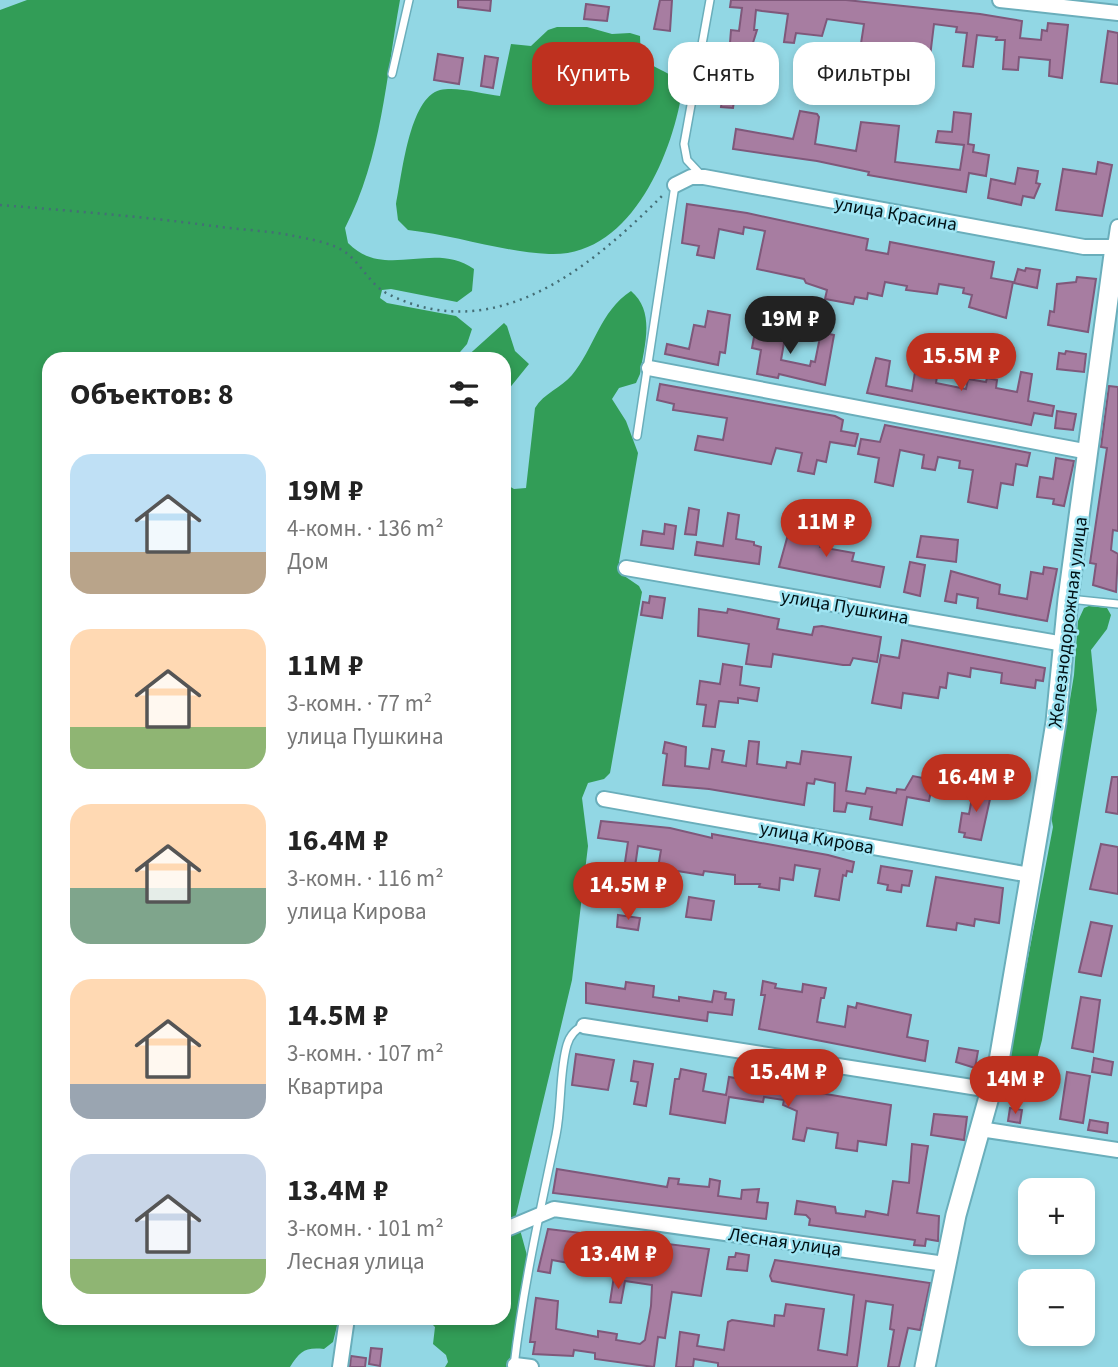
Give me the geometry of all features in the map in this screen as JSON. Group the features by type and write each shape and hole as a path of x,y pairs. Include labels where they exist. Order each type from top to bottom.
{"street":[{"path":"1000,0 1118,13"},
{"name":"улица Красина","path":"675,185 691,177 704,177 1084,247 1117,247"},
{"name":"Железнодорожная улица","path":"925,1367 945,1264 991,1090 1030,876 1054,732 1068,599 1118,227"},
{"path":"649,368 1089,452"},
{"name":"улица Пушкина","path":"626,568 1064,644"},
{"name":"улица Кирова","path":"604,799 1030,876"},
{"path":"584,1026 991,1090"},
{"path":"980,1129 1118,1150"},
{"name":"Лесная улица","path":"542,1213 561,1209 945,1264"},
{"path":"511,1227 542,1213"},
{"path":"340,1367 346,1325"},
{"path":"515,1366 531,1367"}],"lane":[{"path":"392,74 409,0"},
{"path":"704,177 687,160 684,144 709,0"},
{"path":"637,436 675,185"},
{"path":"1068,599 1118,604"},
{"path":"515,1366 534,1236 542,1213 545,1178 559,1119 567,1046 575,1031 584,1026"}],"path":[{"path":"0,205 171,220 293,236 344,251 380,290 392,296 436,309 471,309 504,306 542,292 609,247 675,185"}],"green space":[{"path":"27,0 400,0 375,145 357,201 345,228 348,243 362,254 378,259 442,258 458,261 474,269 472,291 457,302 391,289 382,290 380,298 387,303 456,316 472,329 467,344 460,352 42,352 42,1325 337,1325 333,1342 324,1349 304,1351 290,1367 0,1367 0,10"},
{"path":"557,27 587,27 612,34 630,33 640,36 640,42 535,42 548,30"},
{"path":"511,44 531,46 532,105 654,105 654,66 668,74 668,105 679,105 678,112 658,169 643,196 625,220 603,239 578,251 531,253 408,230 398,220 396,204 404,158 421,107 429,96 447,89 500,96"},
{"path":"631,291 639,299 646,319 640,374 636,383 619,388 612,399 626,421 638,453 619,562 620,573 639,586 642,592 610,773 604,779 588,783 582,798 588,846 572,980 516,1215 528,1259 510,1367 445,1367 448,1362 446,1355 433,1344 433,1325 511,1325 511,487 526,488 535,408 580,365 620,299"},
{"path":"504,323 515,351 529,364 511,386 511,352 472,352"},
{"path":"1084,608 1107,608 1111,615 1107,629 1091,650 1097,710 1042,1040 1027,1095 1015,1100 1009,1098 1003,1089 1053,827 1051,816 1074,675 1078,621"}],"building":[{"path":"458,0 491,0 490,11 458,7"},
{"path":"660,0 672,0 670,31 654,29"},
{"path":"731,0 846,0 980,14 1022,21 1020,38 1041,40 1042,30 1047,31 1048,23 1068,25 1062,78 1049,76 1050,60 1019,57 1018,70 1003,69 1005,40 996,40 997,37 977,35 973,67 963,66 967,33 956,32 957,27 934,24 932,42 861,42 864,24 827,19 822,36 796,33 793,43 784,42 788,14 756,10 754,30 757,30 753,42 730,42 731,30 739,31 742,8 730,7"},
{"path":"586,4 609,7 607,21 584,19"},
{"path":"1108,31 1118,33 1118,84 1101,82"},
{"path":"438,54 463,58 459,84 434,80"},
{"path":"485,56 498,58 493,88 481,86"},
{"path":"800,111 817,114 819,117 815,144 856,151 861,122 899,126 895,162 960,170 964,145 936,142 938,131 952,132 954,112 971,114 968,144 974,145 973,152 989,155 986,176 969,173 966,192 868,175 869,172 817,161 733,149 736,129 793,139"},
{"path":"1098,162 1112,165 1102,216 1056,210 1063,169 1096,174"},
{"path":"1018,168 1038,171 1036,183 1040,184 1034,198 1023,196 1021,205 988,198 991,179 1015,184"},
{"path":"687,204 747,213 868,239 866,250 888,254 890,242 994,262 991,278 1013,282 1006,318 969,307 972,295 963,293 964,288 939,284 937,294 906,290 907,286 885,282 882,296 868,293 867,299 855,297 853,304 825,299 827,290 806,283 804,279 757,269 765,231 744,227 743,234 719,229 714,258 697,255 699,246 682,243"},
{"path":"1026,268 1040,270 1037,288 1014,283 1018,269 1025,271"},
{"path":"1077,277 1096,279 1088,332 1048,325 1050,311 1054,312 1057,284 1076,282"},
{"path":"708,311 730,315 725,353 720,352 718,365 665,354 667,344 689,349 694,325 705,327"},
{"path":"775,324 787,326 781,360 810,366 811,361 815,362 821,332 834,335 825,385 779,374 778,378 757,374 761,350 752,348 756,326 774,329"},
{"path":"1066,351 1086,354 1084,372 1057,369 1059,353 1065,354"},
{"path":"918,353 940,357 936,383 966,389 968,379 986,382 987,378 997,380 996,388 1017,392 1021,372 1032,374 1028,401 1054,406 1052,416 1034,413 1031,425 867,393 876,358 890,361 886,386 912,391"},
{"path":"660,384 835,416 843,420 841,431 858,434 855,446 830,442 826,462 817,460 814,474 798,471 802,453 776,448 771,464 695,450 698,436 723,440 727,418 673,410 674,404 657,400"},
{"path":"1109,386 1118,387 1118,531 1113,530 1111,550 1118,554 1116,592 1093,585 1096,564 1090,563 1107,448 1101,447"},
{"path":"1057,411 1076,414 1073,430 1055,428"},
{"path":"885,425 1030,453 1027,466 1016,464 1013,485 1001,483 997,508 968,502 973,470 959,468 960,461 938,457 935,470 922,468 924,455 900,450 893,486 875,482 879,458 858,454 861,439 880,442"},
{"path":"1056,458 1074,461 1064,506 1053,504 1054,499 1037,497 1040,477 1053,479"},
{"path":"689,508 699,510 696,535 685,534"},
{"path":"728,513 739,515 736,539 754,542 754,545 761,547 759,564 695,555 697,542 723,546"},
{"path":"814,520 824,522 820,547 854,553 852,561 884,567 880,587 779,567 789,531 804,534 806,522 813,524"},
{"path":"665,524 676,526 673,549 641,545 643,531 664,534"},
{"path":"921,536 958,540 956,562 917,557"},
{"path":"910,562 925,565 920,596 904,592"},
{"path":"1044,567 1057,569 1047,621 977,608 978,598 957,594 956,603 945,601 951,571 1000,585 999,594 1027,599 1031,572 1043,574"},
{"path":"650,596 665,598 662,618 641,615 643,602 649,603"},
{"path":"699,609 727,613 728,609 779,619 777,629 812,635 814,627 822,626 881,637 877,662 853,658 850,665 843,665 773,654 771,667 746,664 749,644 698,636"},
{"path":"902,640 1045,668 1043,681 1036,680 1035,688 1001,683 1002,673 971,668 970,677 948,673 946,688 940,687 938,698 903,693 901,708 872,703 881,655 899,658"},
{"path":"723,664 742,667 740,685 759,688 757,701 738,698 738,703 719,701 715,727 703,726 706,705 697,704 700,681 720,684"},
{"path":"749,741 759,742 757,764 786,768 787,762 800,764 802,751 851,757 846,791 865,794 867,788 896,793 897,789 905,790 913,776 933,780 929,801 907,797 902,825 870,819 872,807 847,803 845,812 834,811 835,783 815,779 814,784 807,783 804,805 709,789 663,785 667,754 663,753 665,742 686,747 685,766 709,769 712,749 724,751 722,762 746,766"},
{"path":"1112,777 1118,777 1118,814 1106,812"},
{"path":"974,787 992,790 981,840 964,837 965,833 959,832 962,813 969,814"},
{"path":"601,821 670,828 712,838 712,834 854,862 852,872 847,871 846,876 843,875 839,900 815,896 820,869 795,865 793,880 780,878 779,890 759,887 760,884 735,884 735,875 704,871 703,875 658,868 661,850 638,846 635,867 644,869 641,885 624,883 625,880 613,878 615,867 624,869 628,842 598,838"},
{"path":"1101,844 1118,847 1118,894 1090,889"},
{"path":"881,866 912,871 909,886 902,885 901,892 887,890 888,885 878,883"},
{"path":"936,877 1003,888 999,923 975,919 974,926 957,923 956,930 927,926"},
{"path":"651,890 669,892 668,905 649,903"},
{"path":"689,897 714,901 711,920 686,917"},
{"path":"618,915 640,918 638,930 617,927"},
{"path":"1091,922 1112,926 1101,976 1079,972"},
{"path":"763,981 776,984 775,988 802,992 803,984 826,988 824,998 821,998 817,1022 845,1027 848,1006 856,1008 857,1003 911,1015 907,1037 928,1041 925,1061 759,1029 765,995 761,995"},
{"path":"626,982 654,986 653,997 679,1001 679,997 712,1002 714,991 726,993 725,999 734,1000 732,1015 708,1012 707,1021 586,1003 586,983 625,989"},
{"path":"1081,997 1100,1000 1093,1052 1072,1048"},
{"path":"959,1048 978,1051 975,1068 956,1062"},
{"path":"576,1054 614,1060 608,1090 572,1085"},
{"path":"1094,1058 1113,1062 1111,1075 1092,1072"},
{"path":"634,1061 653,1064 646,1106 634,1104 638,1082 631,1081"},
{"path":"681,1069 706,1074 703,1091 726,1095 729,1077 772,1084 772,1087 796,1092 796,1089 891,1105 886,1145 858,1141 857,1151 836,1148 838,1133 807,1128 804,1141 793,1139 797,1111 783,1105 784,1100 764,1097 763,1102 729,1097 725,1123 670,1114 675,1079 679,1079"},
{"path":"1067,1072 1090,1076 1083,1123 1060,1119"},
{"path":"1010,1108 1022,1110 1020,1123 1008,1121"},
{"path":"934,1114 967,1117 964,1140 931,1135"},
{"path":"1090,1120 1108,1123 1107,1133 1088,1130"},
{"path":"912,1144 928,1146 917,1213 939,1216 938,1241 926,1239 925,1246 914,1245 915,1240 809,1225 810,1219 806,1215 795,1214 797,1201 835,1207 836,1213 865,1217 866,1211 888,1215 893,1181 909,1183"},
{"path":"557,1169 667,1187 669,1178 679,1179 678,1184 709,1187 710,1179 720,1181 718,1196 741,1199 742,1190 759,1189 757,1202 768,1203 766,1219 553,1193"},
{"path":"548,1229 590,1234 589,1238 613,1242 614,1237 659,1246 660,1243 709,1249 701,1296 672,1292 665,1338 658,1337 654,1367 595,1359 595,1353 574,1350 573,1356 533,1354 535,1342 530,1342 536,1298 558,1301 556,1329 598,1337 598,1331 617,1334 616,1340 640,1344 645,1340 651,1306 652,1285 625,1281 621,1303 610,1302 614,1276 573,1268 574,1264 552,1260 550,1273 538,1271"},
{"path":"736,1253 749,1255 747,1271 727,1269 729,1257 735,1257"},
{"path":"775,1260 930,1283 920,1330 908,1328 899,1367 888,1367 894,1330 890,1329 893,1305 866,1301 857,1367 718,1367 718,1363 694,1359 693,1367 676,1367 680,1332 699,1335 697,1346 724,1350 728,1322 732,1320 774,1326 775,1315 784,1316 786,1304 824,1309 818,1350 847,1355 854,1295 772,1281 770,1276"},
{"path":"371,1348 382,1349 380,1366 369,1364"},
{"path":"351,1356 366,1358 365,1367 350,1367"}]}
